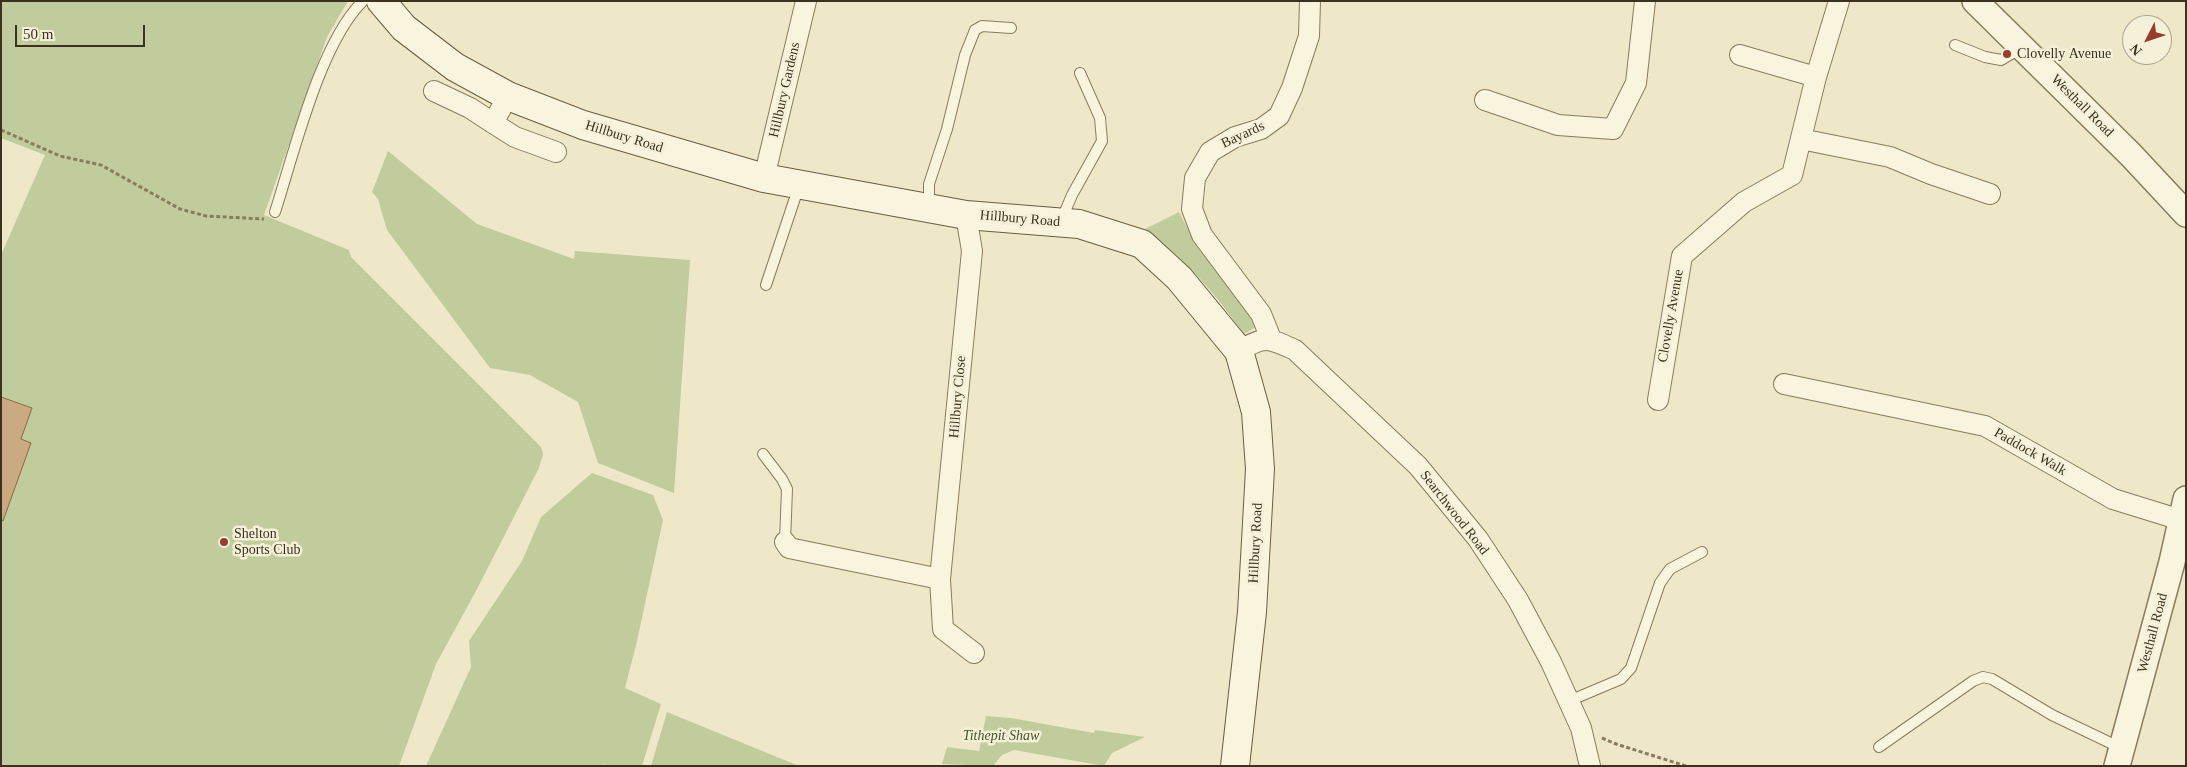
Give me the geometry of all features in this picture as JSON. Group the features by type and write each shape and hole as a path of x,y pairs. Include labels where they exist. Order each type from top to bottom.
{"main road":[{"name":"Hillbury Road","path":"381,1 404,28 455,67 508,96 583,125 764,178 966,215 1079,224 1142,244 1179,278 1239,351 1256,412 1260,469 1252,612 1235,766"}],"street":[{"name":"Hillbury Gardens","path":"764,178 806,1"},
{"name":"Bayards","path":"1271,339 1261,314 1202,235 1192,209 1195,178 1210,152 1234,137 1261,129 1279,116 1292,88 1309,36 1310,1"},
{"path":"1485,100 1558,125 1613,129 1636,83 1644,1"},
{"name":"Clovelly Avenue","path":"1658,400 1682,256 1744,202 1792,175 1816,77 1839,1"},
{"name":"Westhall Road","path":"1975,1 2131,155 2186,214"},
{"path":"1740,55 1816,77"},
{"path":"434,91 470,108 515,137 556,152"},
{"path":"493,123 508,96"},
{"path":"1801,139 1890,157 1931,174 1990,194"},
{"name":"Hillbury Close","path":"966,215 972,251 940,579 943,629 974,653"},
{"path":"1239,351 1254,342 1271,339"},
{"name":"Searchwood Road","path":"1271,339 1295,350 1418,466 1478,540 1518,600 1551,662 1581,728 1590,766"},
{"name":"Paddock Walk","path":"1784,384 1985,426 2113,499 2183,509"},
{"name":"Westhall Road","path":"2120,757 2179,563 2183,509"},
{"path":"785,542 790,548 940,579"}],"lane":[{"path":"275,212 318,79 352,12 363,1"},
{"path":"929,208 929,184 947,129 965,55 974,30 982,26 1011,28"},
{"path":"1954,45 1985,57 2001,60 2022,47"},
{"path":"1060,222 1072,195 1102,140 1100,118 1080,74"},
{"path":"766,285 800,185"},
{"path":"763,454 782,479 786,489 785,542"},
{"path":"1569,701 1621,679 1631,668 1660,583 1670,569 1702,552"},
{"path":"1879,747 1973,681 1983,677 1992,679 2120,757"}],"path":[{"path":"1,130 60,156 101,165 180,209 206,216 261,219 270,218 275,212"},
{"path":"1581,728 1616,744 1686,766"}],"green space":[{"name":"Shelton Sports Club","path":"1,1 348,1 327,37 264,215 349,250 351,257 541,447 543,454 539,468 436,664 399,766 1,766 1,255 45,155 1,138"},
{"path":"388,151 477,224 574,259 575,251 690,260 674,493 598,463 578,402 530,375 490,368 387,230 378,199 372,192"},
{"path":"1179,212 1192,237 1254,317 1256,327 1244,334 1199,277 1160,240 1145,229"},
{"path":"592,473 653,495 663,520 625,688 661,704 642,766 605,766 605,763 604,766 426,766 471,667 469,641 522,561 541,517"},
{"path":"667,712 799,766 651,766"},
{"name":"Tithepit Shaw","path":"986,716 1011,718 1094,733 1095,730 1145,737 1112,753 1104,766 1014,750 1002,755 993,766 942,764 947,747 979,751"}],"building":[{"path":"1,397 32,408 21,439 31,443 3,521 1,520"}],"place":[{"name":"Clovelly Avenue","path":"2007,54"},
{"name":"Shelton Sports Club","path":"224,542"}]}
